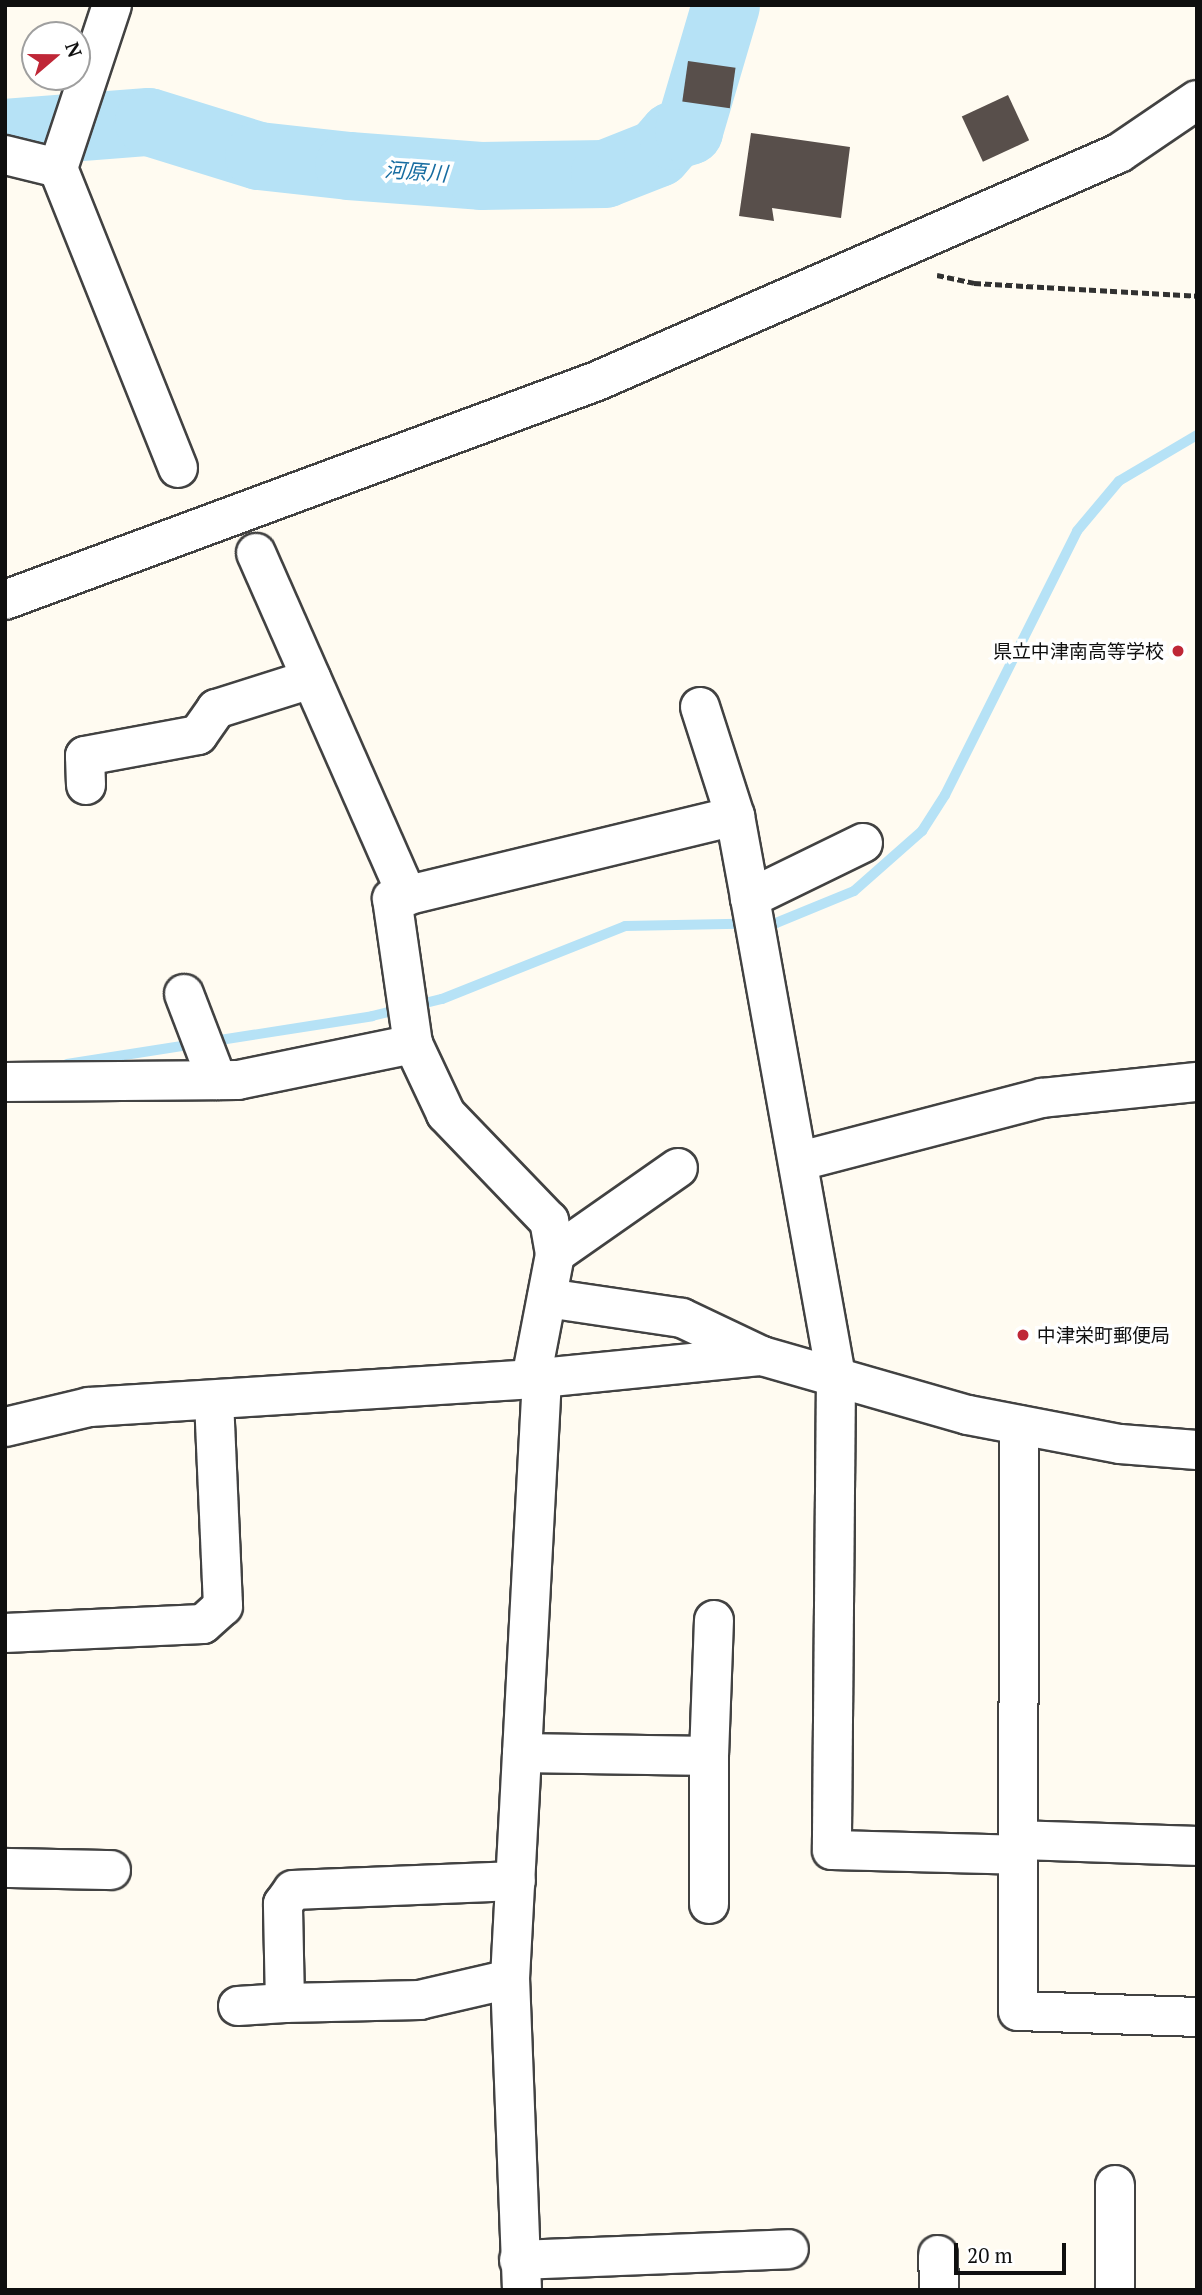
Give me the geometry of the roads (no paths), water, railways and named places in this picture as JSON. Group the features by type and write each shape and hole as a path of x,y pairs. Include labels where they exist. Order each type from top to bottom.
{"street":[{"path":"112,5 58,168 178,468"},
{"path":"5,600 597,381 878,263 1119,153 1197,100"},
{"path":"5,155 58,168"},
{"path":"256,553 407,896"},
{"path":"86,785 85,756 198,735 216,709 311,678"},
{"path":"700,707 735,816 800,1161 836,1377 832,1850 1197,1846"},
{"path":"735,816 392,899 413,1044 446,1114 549,1221 555,1254 537,1378 510,1979 521,2275 789,2249"},
{"path":"750,898 863,843"},
{"path":"184,993 217,1080"},
{"path":"5,1082 217,1080 413,1044"},
{"path":"800,1161 1042,1098 1197,1082"},
{"path":"555,1254 678,1167"},
{"path":"547,1298 682,1318 762,1356 1019,1426 1197,1450"},
{"path":"5,1427 89,1407 537,1378 762,1356"},
{"path":"5,1633 203,1624 223,1606 214,1401"},
{"path":"1019,1426 1018,2011 1197,2017"},
{"path":"709,1904 709,1756 714,1620"},
{"path":"522,1753 709,1756"},
{"path":"5,1868 111,1870"},
{"path":"285,2003 283,1904 293,1890 516,1881"},
{"path":"238,2006 420,2000 510,1979"},
{"path":"1115,2185 1115,2290"}],"waterway":[{"name":"河原川","path":"5,133 149,122 259,156 481,176 605,174 658,153 673,136 689,131 726,5"},
{"path":"67,1064 372,1016 442,999 625,926 776,923 854,891 922,831 945,795 1077,531 1119,481 1197,435"}],"place":[{"name":"県立中津南高等学校","path":"1178,651"},
{"name":"中津栄町郵便局","path":"1023,1335"}]}
